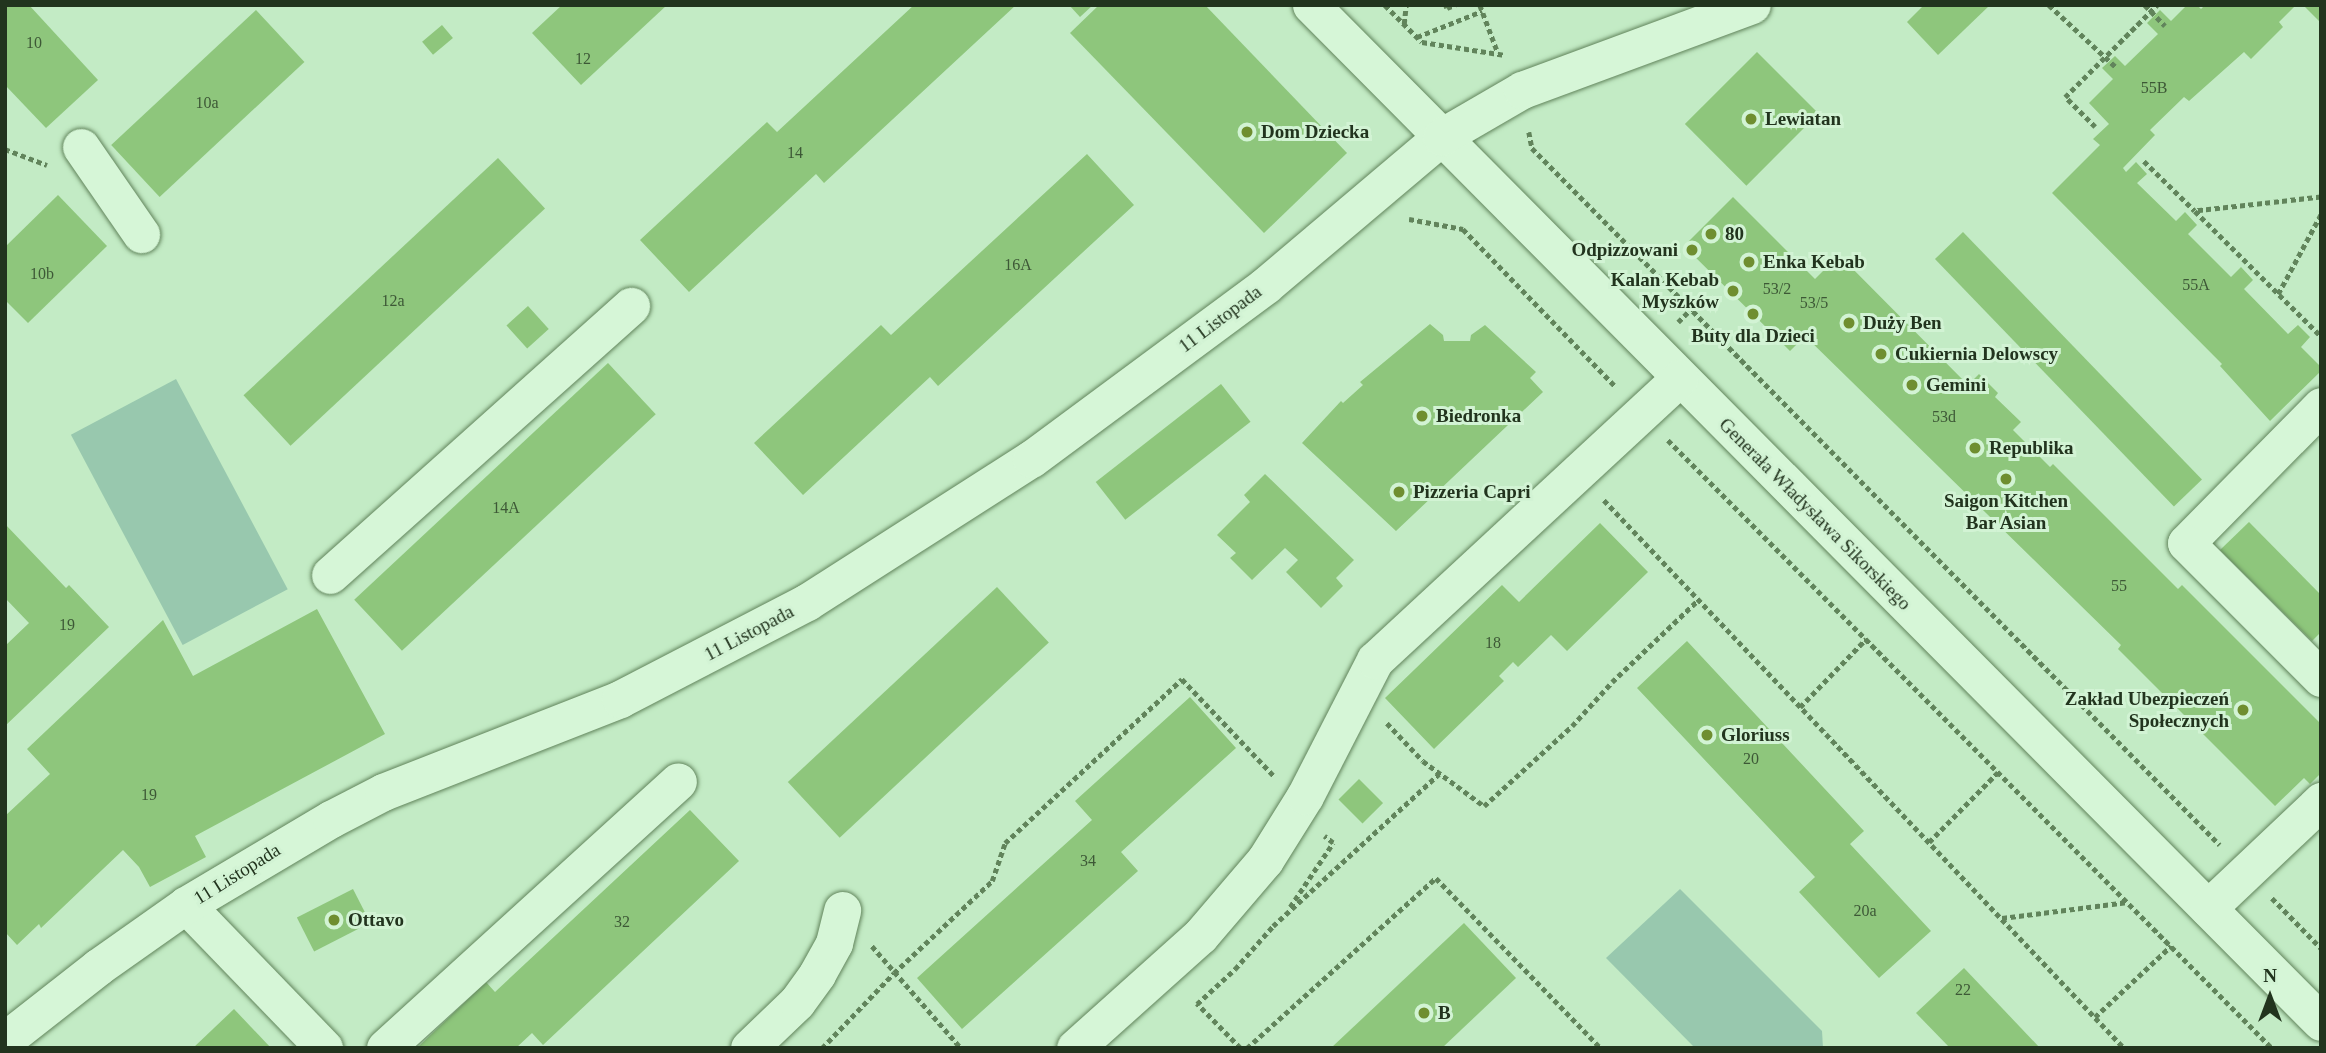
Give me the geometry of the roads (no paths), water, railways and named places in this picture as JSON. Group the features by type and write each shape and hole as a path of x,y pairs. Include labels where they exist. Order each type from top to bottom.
{"street":[{"name":"Generała Władysława Sikorskiego","path":"1311,5 2321,1022"},
{"name":"11 Listopada","path":"5,1040 98,967 186,905 286,844 383,792 620,699 807,602 1031,459 1258,291 1367,203 1441,137 1521,90 1752,5"},
{"path":"69,158 141,234"},
{"path":"330,575 631,306"},
{"path":"1075,1048 1200,936 1232,902 1265,860 1305,796 1374,660 1679,378"},
{"path":"2321,406 2186,543 2321,678"},
{"path":"386,1048 678,780"},
{"path":"2208,908 2321,801"},
{"path":"186,905 324,1048"},
{"path":"748,1048 797,1002 817,974 834,943 842,911"}],"place":[{"name":"Lewiatan","path":"1751,119"},
{"name":"Dom Dziecka","path":"1247,132"},
{"name":"80","path":"1711,234"},
{"name":"Odpizzowani","path":"1692,250"},
{"name":"Enka Kebab","path":"1749,262"},
{"name":"Kalan Kebab Myszków","path":"1733,291"},
{"name":"Buty dla Dzieci","path":"1753,314"},
{"name":"Duży Ben","path":"1849,323"},
{"name":"Cukiernia Delowscy","path":"1881,354"},
{"name":"Gemini","path":"1912,385"},
{"name":"Biedronka","path":"1422,416"},
{"name":"Republika","path":"1975,448"},
{"name":"Saigon Kitchen Bar Asian","path":"2006,479"},
{"name":"Pizzeria Capri","path":"1399,492"},
{"name":"Zakład Ubezpieczeń Społecznych","path":"2243,710"},
{"name":"Gloriuss","path":"1707,735"},
{"name":"Ottavo","path":"334,920"},
{"name":"B","path":"1424,1013"}]}
